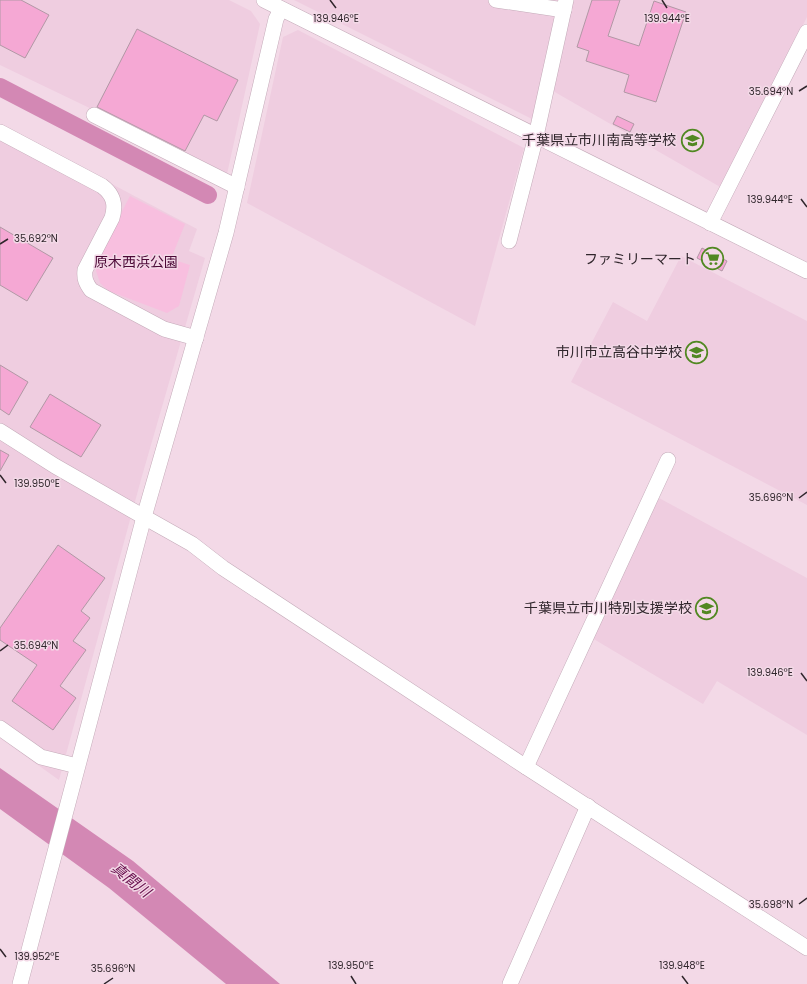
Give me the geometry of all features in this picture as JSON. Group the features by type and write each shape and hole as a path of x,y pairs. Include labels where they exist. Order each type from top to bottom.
{"street":[{"path":"264,0 807,270"},
{"path":"496,0 565,5 536,136 509,241"},
{"path":"20,984 144,518 226,234 276,19 280,8"},
{"path":"710,223 806,37"},
{"path":"94,115 237,187"},
{"path":"0,132 102,186 112,196 114,211 112,218 85,270 84,276 86,283 91,290 164,329 196,338"},
{"path":"0,431 55,466 192,544 223,568 526,767 807,948"},
{"path":"526,767 668,460"},
{"path":"0,728 41,757 77,766"},
{"path":"510,984 588,806"}],"shaded area":[{"path":"0,0 229,0 251,11 260,24 227,174 0,65"},
{"path":"294,0 561,0 532,119"},
{"name":"千葉県立市川南高等学校","path":"573,0 807,0 807,17 722,188 553,91"},
{"path":"298,30 524,148 475,326 247,203 283,37"},
{"path":"0,125 197,229 189,251 205,258 142,476 59,780 0,738"},
{"name":"市川市立高谷中学校","path":"681,256 807,321 807,505 571,382 613,302 647,321"},
{"name":"千葉県立市川特別支援学校","path":"659,498 807,578 807,735 717,681 703,704 592,638"}],"green space":[{"name":"原木西浜公園","path":"130,196 185,224 171,259 190,265 179,306 167,313 109,291 100,283 96,271 98,258"}],"water":[{"name":"真間川","path":"0,768 133,861 280,984 226,984 109,888 0,809"}],"building":[{"path":"0,0 21,0 49,15 25,58 0,45"},
{"path":"592,0 620,0 608,36 639,46 654,1 686,12 656,102 624,92 629,75 586,61 589,51 577,47"},
{"path":"137,29 238,80 217,121 204,115 185,151 97,107"},
{"path":"617,116 634,124 630,132 613,124"},
{"path":"0,227 53,258 27,301 0,285"},
{"name":"ファミリーマート","path":"702,248 727,261 722,271 697,258"},
{"path":"0,365 28,382 9,415 0,409"},
{"path":"50,394 101,425 81,457 30,427"},
{"path":"0,450 9,455 0,471"},
{"path":"58,545 105,578 81,611 90,618 73,641 86,650 60,686 76,698 53,730 12,701 37,665 0,640 0,628"}],"waterway":[{"path":"0,87 208,195"}],"place":[{"name":"千葉県立市川南高等学校","path":"692,140"},
{"name":"ファミリーマート","path":"712,259"},
{"name":"市川市立高谷中学校","path":"697,352"},
{"name":"千葉県立市川特別支援学校","path":"707,608"}]}
